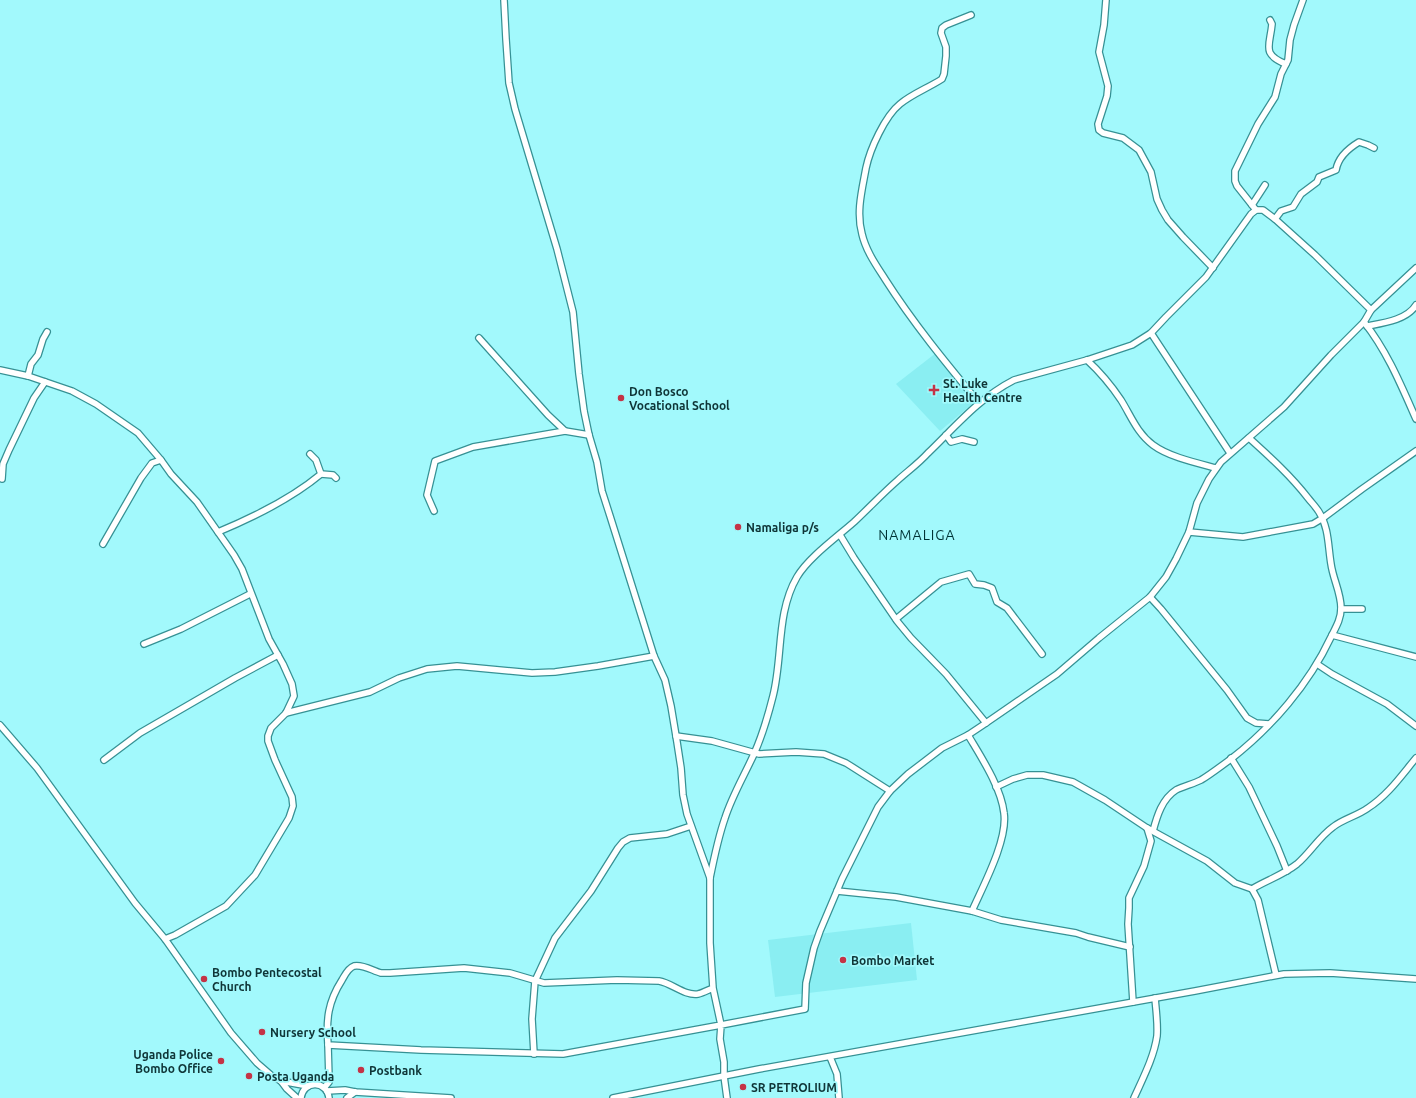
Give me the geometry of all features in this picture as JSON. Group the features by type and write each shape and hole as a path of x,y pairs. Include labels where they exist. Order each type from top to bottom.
{"street":[{"path":"504,0 509,83 515,109 557,249 573,312 584,411 597,462 602,491 654,656 665,680 676,736 681,768 683,796 687,814 710,878"},
{"path":"1106,0 1104,25 1099,52 1108,86 1107,96 1098,124 1099,130 1103,133 1123,138 1139,150 1152,172 1158,199 1168,220 1213,268"},
{"path":"1303,0 1290,40 1288,60 1281,74 1275,97 1258,124 1235,171 1235,181 1237,186 1254,207 1263,210 1275,219 1315,255 1371,310"},
{"path":"971,15 942,28 941,33 946,47 946,56 942,79 899,105 892,113 874,143 868,158 859,210 861,234 874,264 912,318 979,403"},
{"path":"1270,20 1272,24 1269,50 1270,55 1277,61 1286,64"},
{"path":"1275,219 1281,211 1293,206 1301,194 1317,182 1319,177 1336,170 1337,163 1352,146 1359,142 1368,144 1374,148"},
{"path":"727,1098 720,1038 721,1025 713,988 710,943 710,878 715,849 725,818 761,738 773,696 778,675 781,634 788,596 793,584 805,565 918,463 979,403 1014,380 1087,360 1132,345 1152,333 1213,268 1251,214 1265,185"},
{"path":"328,1044 534,1054 563,1054 805,1009 806,983 814,948 822,925 842,879 878,807 890,791 908,774 942,748 968,735 1057,674 1150,597 1176,559 1189,532 1197,503 1216,468 1230,453 1284,407 1331,355 1365,324 1371,310 1416,268"},
{"path":"1365,324 1390,322 1412,311 1416,305"},
{"path":"1365,324 1403,387 1415,415"},
{"path":"28,376 31,364 38,355 47,332"},
{"path":"1152,333 1195,402 1230,453"},
{"path":"479,338 548,415 565,430"},
{"path":"1087,360 1111,386 1122,401 1140,434 1154,446 1188,460 1216,468"},
{"path":"0,370 28,376 72,391 112,414 138,434 196,502 234,555 242,569 250,594 269,639 294,690 294,696 286,713 271,728 268,736 268,742 292,797 293,806 289,818 255,875 226,906 175,935 165,939"},
{"path":"2,479 3,464 9,450 34,398 45,382"},
{"path":"434,511 427,495 435,461 473,447 565,430 589,435"},
{"path":"946,435 951,442 962,439 974,442"},
{"path":"1133,1002 1128,924 1129,898 1144,866 1152,841 1150,830 1167,797 1176,791 1201,780 1246,746 1269,724 1294,697 1318,664 1340,620 1340,598 1332,570 1329,540 1323,518 1290,476 1249,438"},
{"path":"1189,532 1243,537 1313,524 1416,451"},
{"path":"310,454 316,460 321,474"},
{"path":"103,544 141,478 152,463 161,460"},
{"path":"218,532 260,514 310,483 321,474 333,475 336,478"},
{"path":"840,535 896,619 911,638 946,674 986,723"},
{"path":"896,619 941,582 969,574 975,584 992,588 997,602 1007,608 1042,654"},
{"path":"144,644 209,616 250,594"},
{"path":"1150,597 1218,679 1247,718 1256,723 1269,724"},
{"path":"1341,608 1362,609"},
{"path":"1332,635 1416,657"},
{"path":"104,760 140,733 278,655"},
{"path":"286,713 370,692 399,678 427,669 457,666 532,673 556,672 654,656"},
{"path":"1318,664 1344,681 1387,704 1416,726"},
{"path":"0,725 37,768 135,903 165,939 231,1033 257,1064 281,1081 297,1098"},
{"path":"968,735 996,787 1004,813 1004,832 992,865 972,911"},
{"path":"676,736 712,741 754,753 764,754 801,752 824,754 846,763 890,791"},
{"path":"1231,758 1249,787 1287,871"},
{"path":"1252,889 1287,871 1308,853 1316,842 1334,825 1367,809 1386,795 1416,758"},
{"path":"996,787 1013,779 1027,775 1043,775 1063,779 1083,787 1150,830 1207,861 1235,883 1252,889 1258,900 1276,975"},
{"path":"534,1054 532,1019 535,981 555,938 591,891 623,842 630,838 667,834 691,826"},
{"path":"1152,841 1163,837"},
{"path":"837,891 890,896 972,911 1001,920 1076,933 1130,947"},
{"path":"325,1089 329,1082 327,1016 332,996 345,974 350,968 355,966 361,966 382,973 464,968 510,973 544,983 617,980 659,981 687,992 697,994 713,988"},
{"path":"613,1098 724,1076 1276,975 1330,973 1416,979"},
{"path":"1134,1098 1149,1064 1156,1043 1157,1023 1155,998"},
{"path":"830,1057 837,1074 840,1098"},
{"path":"281,1081 308,1086 316,1084 325,1089 345,1090 387,1096 451,1098"},
{"path":"301,1098 302,1092 308,1086"},
{"path":"325,1089 329,1098"},
{"path":"347,1098 355,1092"}],"shaded area":[{"name":"St. Luke Health Centre","path":"936,353 973,401 971,405 940,431 896,384"},
{"name":"Bombo Market","path":"911,923 917,980 775,997 768,940"}],"place":[{"name":"St. Luke Health Centre","path":"934,390"},
{"name":"Don Bosco Vocational School","path":"621,398"},
{"name":"Namaliga p/s","path":"738,527"},
{"name":"Bombo Market","path":"843,960"},
{"name":"Bombo Pentecostal Church","path":"204,979"},
{"name":"Nursery School","path":"262,1032"},
{"name":"Uganda Police Bombo Office","path":"221,1061"},
{"name":"Postbank","path":"361,1070"},
{"name":"Posta Uganda","path":"249,1076"},
{"name":"SR PETROLIUM","path":"743,1087"}],"district":[{"name":"NAMALIGA","path":"917,535"}]}
